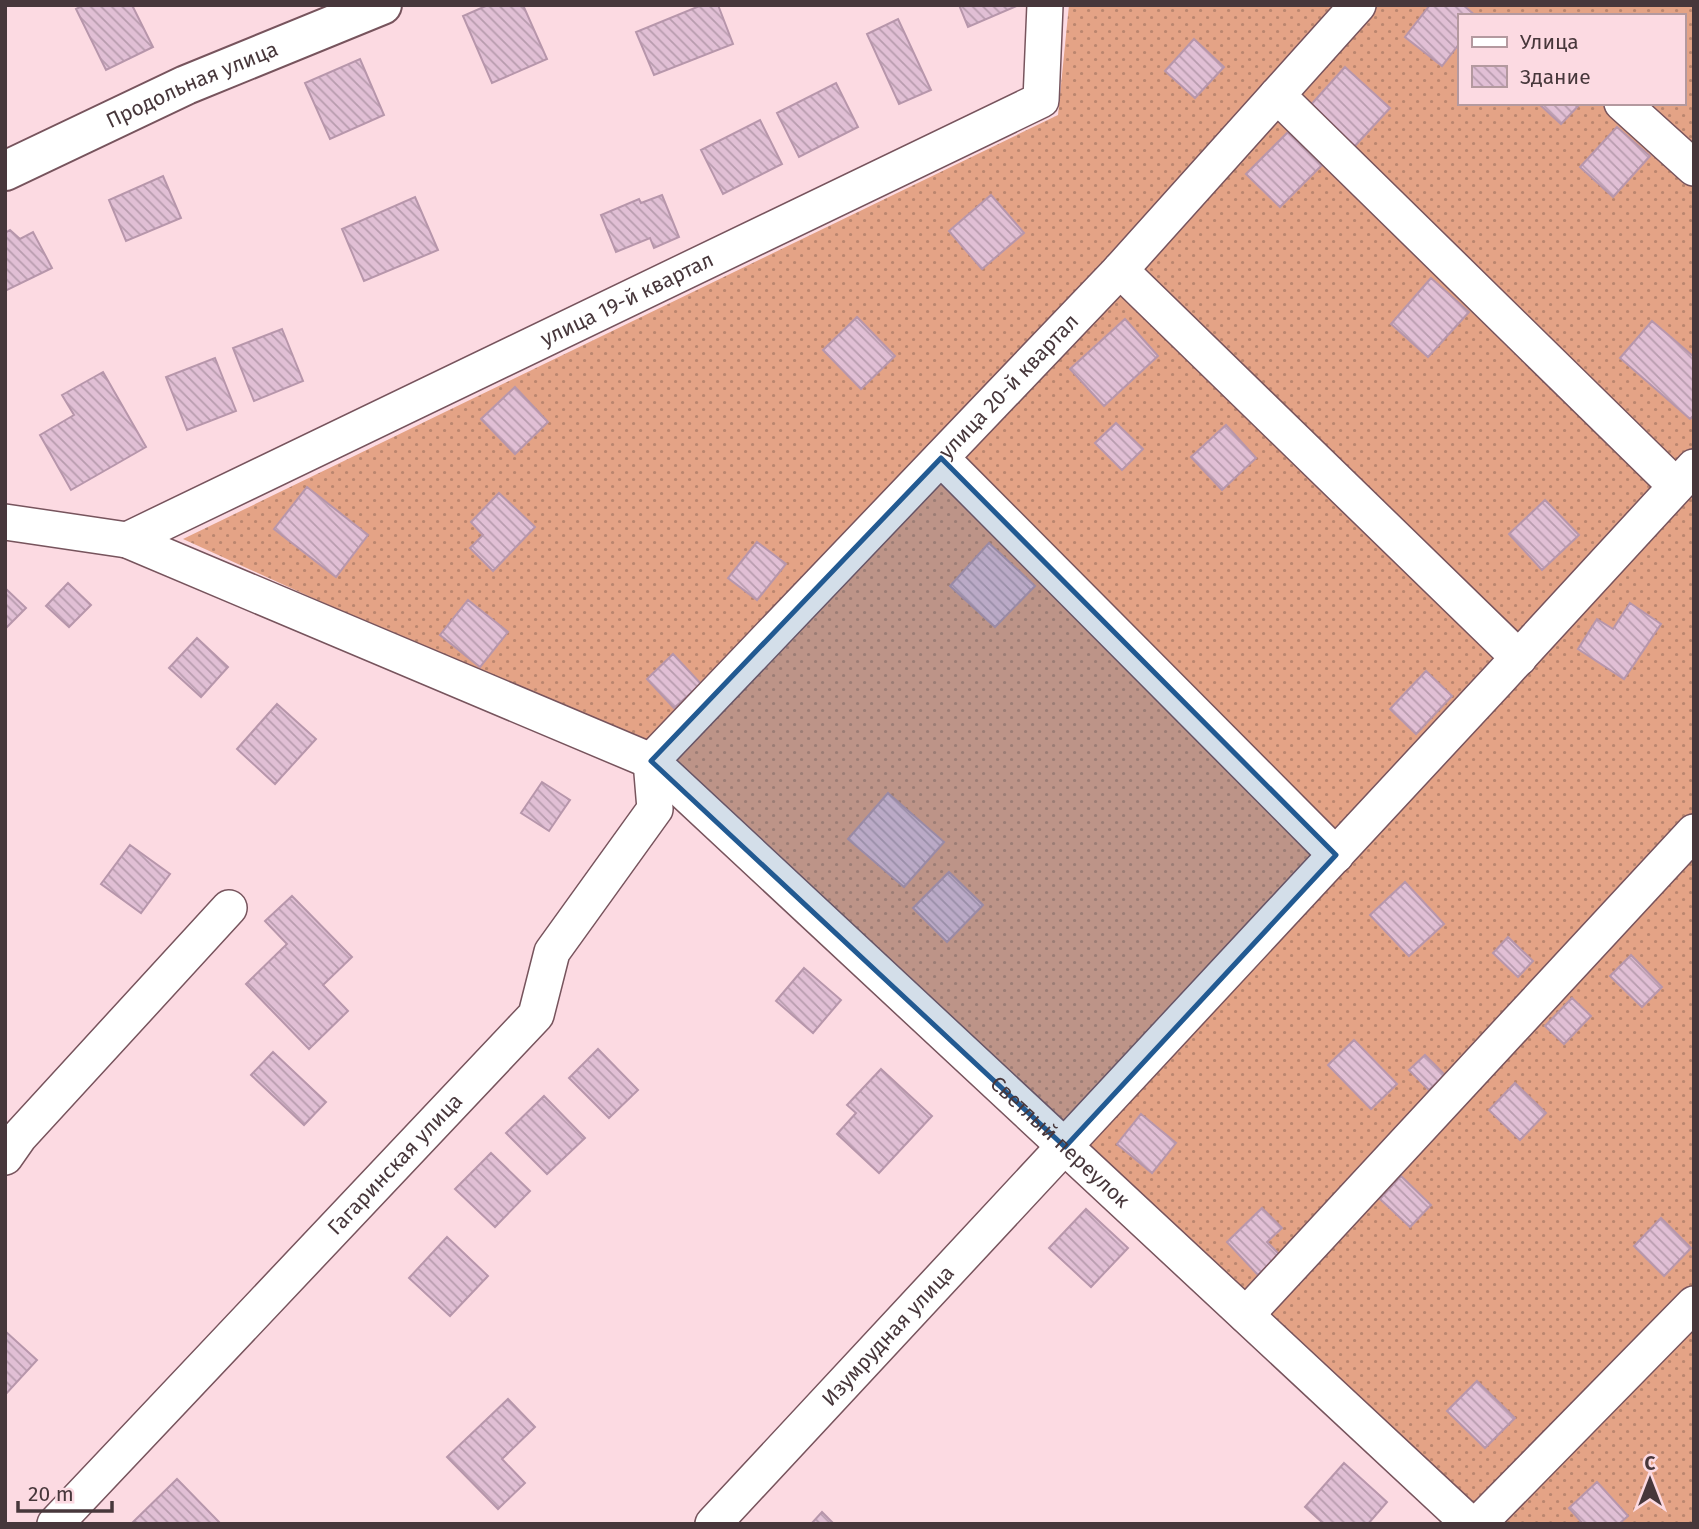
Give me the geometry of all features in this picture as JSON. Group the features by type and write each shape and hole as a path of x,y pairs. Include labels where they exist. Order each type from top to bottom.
{"street":[{"name":"Продольная улица","path":"5,171 186,85 382,5"},
{"name":"улица 19-й квартал","path":"127,540 1041,100 1045,5"},
{"name":"улица 20-й квартал","path":"651,761 1120,270 1359,5"},
{"path":"1277,95 1685,477"},
{"path":"1624,105 1694,168"},
{"path":"1120,270 1519,658"},
{"path":"941,458 1336,855"},
{"name":"Изумрудная улица","path":"713,1524 1685,477"},
{"path":"5,522 127,540 651,761"},
{"name":"Светлый переулок","path":"651,761 1471,1524"},
{"name":"Гагаринская улица","path":"55,1524 536,1015 552,952 655,809 651,761"},
{"path":"1246,1315 1694,832"},
{"path":"5,1157 28,1126 229,908"},
{"path":"1478,1524 1694,1304"}],"highlighted area":[{"path":"941,458 1336,855 1065,1147 651,761"}],"shaded area":[{"path":"1069,5 1694,5 1694,1524 1471,1524 633,744 183,539 1058,115"}],"building":[{"path":"84,5 132,5 153,47 106,70 76,9"},
{"path":"488,5 523,5 547,59 492,83 463,16"},
{"path":"702,5 718,5 733,44 654,75 636,32"},
{"path":"959,5 1019,5 968,27"},
{"path":"1430,5 1463,5 1474,14 1458,14 1458,45 1442,66 1405,37"},
{"path":"898,19 931,90 899,104 867,34"},
{"path":"1194,39 1224,67 1195,98 1165,71"},
{"path":"360,59 384,115 330,139 305,83"},
{"path":"1345,67 1390,108 1353,148 1308,108"},
{"path":"836,83 858,127 799,157 777,113"},
{"path":"1540,105 1579,105 1561,124"},
{"path":"760,120 782,164 723,194 701,150"},
{"path":"1617,127 1650,156 1613,197 1580,167"},
{"path":"1288,132 1322,165 1280,207 1246,174"},
{"path":"163,176 181,218 126,241 109,200"},
{"path":"662,195 679,237 654,248 650,238 616,252 601,215 639,199 641,203"},
{"path":"991,195 1024,233 982,269 949,231"},
{"path":"415,197 438,250 364,281 342,229"},
{"path":"10,230 20,239 33,232 52,268 5,291 5,233"},
{"path":"1431,278 1469,312 1428,357 1391,324"},
{"path":"857,317 895,356 861,389 823,350"},
{"path":"1125,319 1158,356 1104,406 1070,369"},
{"path":"1652,321 1694,357 1694,415 1690,419 1620,358"},
{"path":"282,329 303,381 254,401 233,348"},
{"path":"215,358 236,411 187,430 166,377"},
{"path":"103,372 146,447 71,490 40,435 74,415 62,395"},
{"path":"515,387 548,422 515,454 481,419"},
{"path":"1116,423 1143,449 1122,470 1095,443"},
{"path":"1226,425 1256,458 1222,490 1191,457"},
{"path":"307,487 368,535 336,577 274,529"},
{"path":"499,493 535,527 493,571 470,548 483,535 471,522"},
{"path":"1545,500 1579,535 1542,570 1509,534"},
{"path":"757,542 786,564 757,600 728,578"},
{"path":"989,543 1035,586 995,627 950,586"},
{"path":"68,583 91,605 69,627 46,606"},
{"path":"5,588 26,608 5,629"},
{"path":"468,600 508,632 480,667 440,635"},
{"path":"1630,603 1661,624 1624,679 1578,649 1597,619 1613,629"},
{"path":"197,638 228,667 201,697 169,668"},
{"path":"673,654 701,684 674,708 647,679"},
{"path":"1426,671 1452,696 1416,734 1390,709"},
{"path":"277,704 316,739 275,784 237,749"},
{"path":"542,782 570,800 549,831 521,813"},
{"path":"888,793 944,842 904,887 848,839"},
{"path":"130,845 170,874 141,913 101,884"},
{"path":"949,872 983,905 947,942 913,908"},
{"path":"1405,882 1444,924 1409,956 1370,915"},
{"path":"292,896 352,957 323,985 348,1011 309,1049 246,984 287,944 265,921"},
{"path":"1508,937 1533,961 1518,977 1493,953"},
{"path":"1631,955 1662,987 1642,1007 1610,976"},
{"path":"804,968 841,1000 813,1033 776,1001"},
{"path":"1572,998 1591,1016 1564,1044 1545,1026"},
{"path":"1354,1040 1397,1084 1371,1109 1328,1065"},
{"path":"598,1049 638,1090 609,1118 569,1078"},
{"path":"273,1052 326,1102 304,1125 251,1075"},
{"path":"1425,1055 1445,1075 1429,1090 1409,1070"},
{"path":"881,1069 932,1116 879,1173 837,1134 856,1113 847,1105"},
{"path":"1515,1083 1546,1113 1520,1140 1489,1110"},
{"path":"544,1096 585,1138 547,1174 506,1133"},
{"path":"1141,1114 1176,1143 1152,1173 1117,1144"},
{"path":"491,1153 530,1191 495,1227 455,1189"},
{"path":"1401,1176 1431,1205 1410,1227 1380,1199"},
{"path":"1262,1208 1282,1228 1267,1242 1280,1255 1258,1275 1227,1242"},
{"path":"1086,1209 1128,1248 1091,1287 1049,1248"},
{"path":"1661,1218 1691,1248 1664,1276 1634,1246"},
{"path":"447,1237 488,1276 450,1316 409,1278"},
{"path":"5,1331 37,1360 5,1395"},
{"path":"1477,1381 1515,1418 1485,1448 1447,1411"},
{"path":"508,1399 535,1427 502,1459 525,1483 498,1509 447,1457"},
{"path":"1344,1463 1387,1502 1368,1524 1324,1524 1305,1507"},
{"path":"177,1479 220,1523 131,1524"},
{"path":"1597,1482 1628,1516 1619,1524 1583,1524 1569,1508"},
{"path":"822,1512 834,1524 811,1524"}]}
